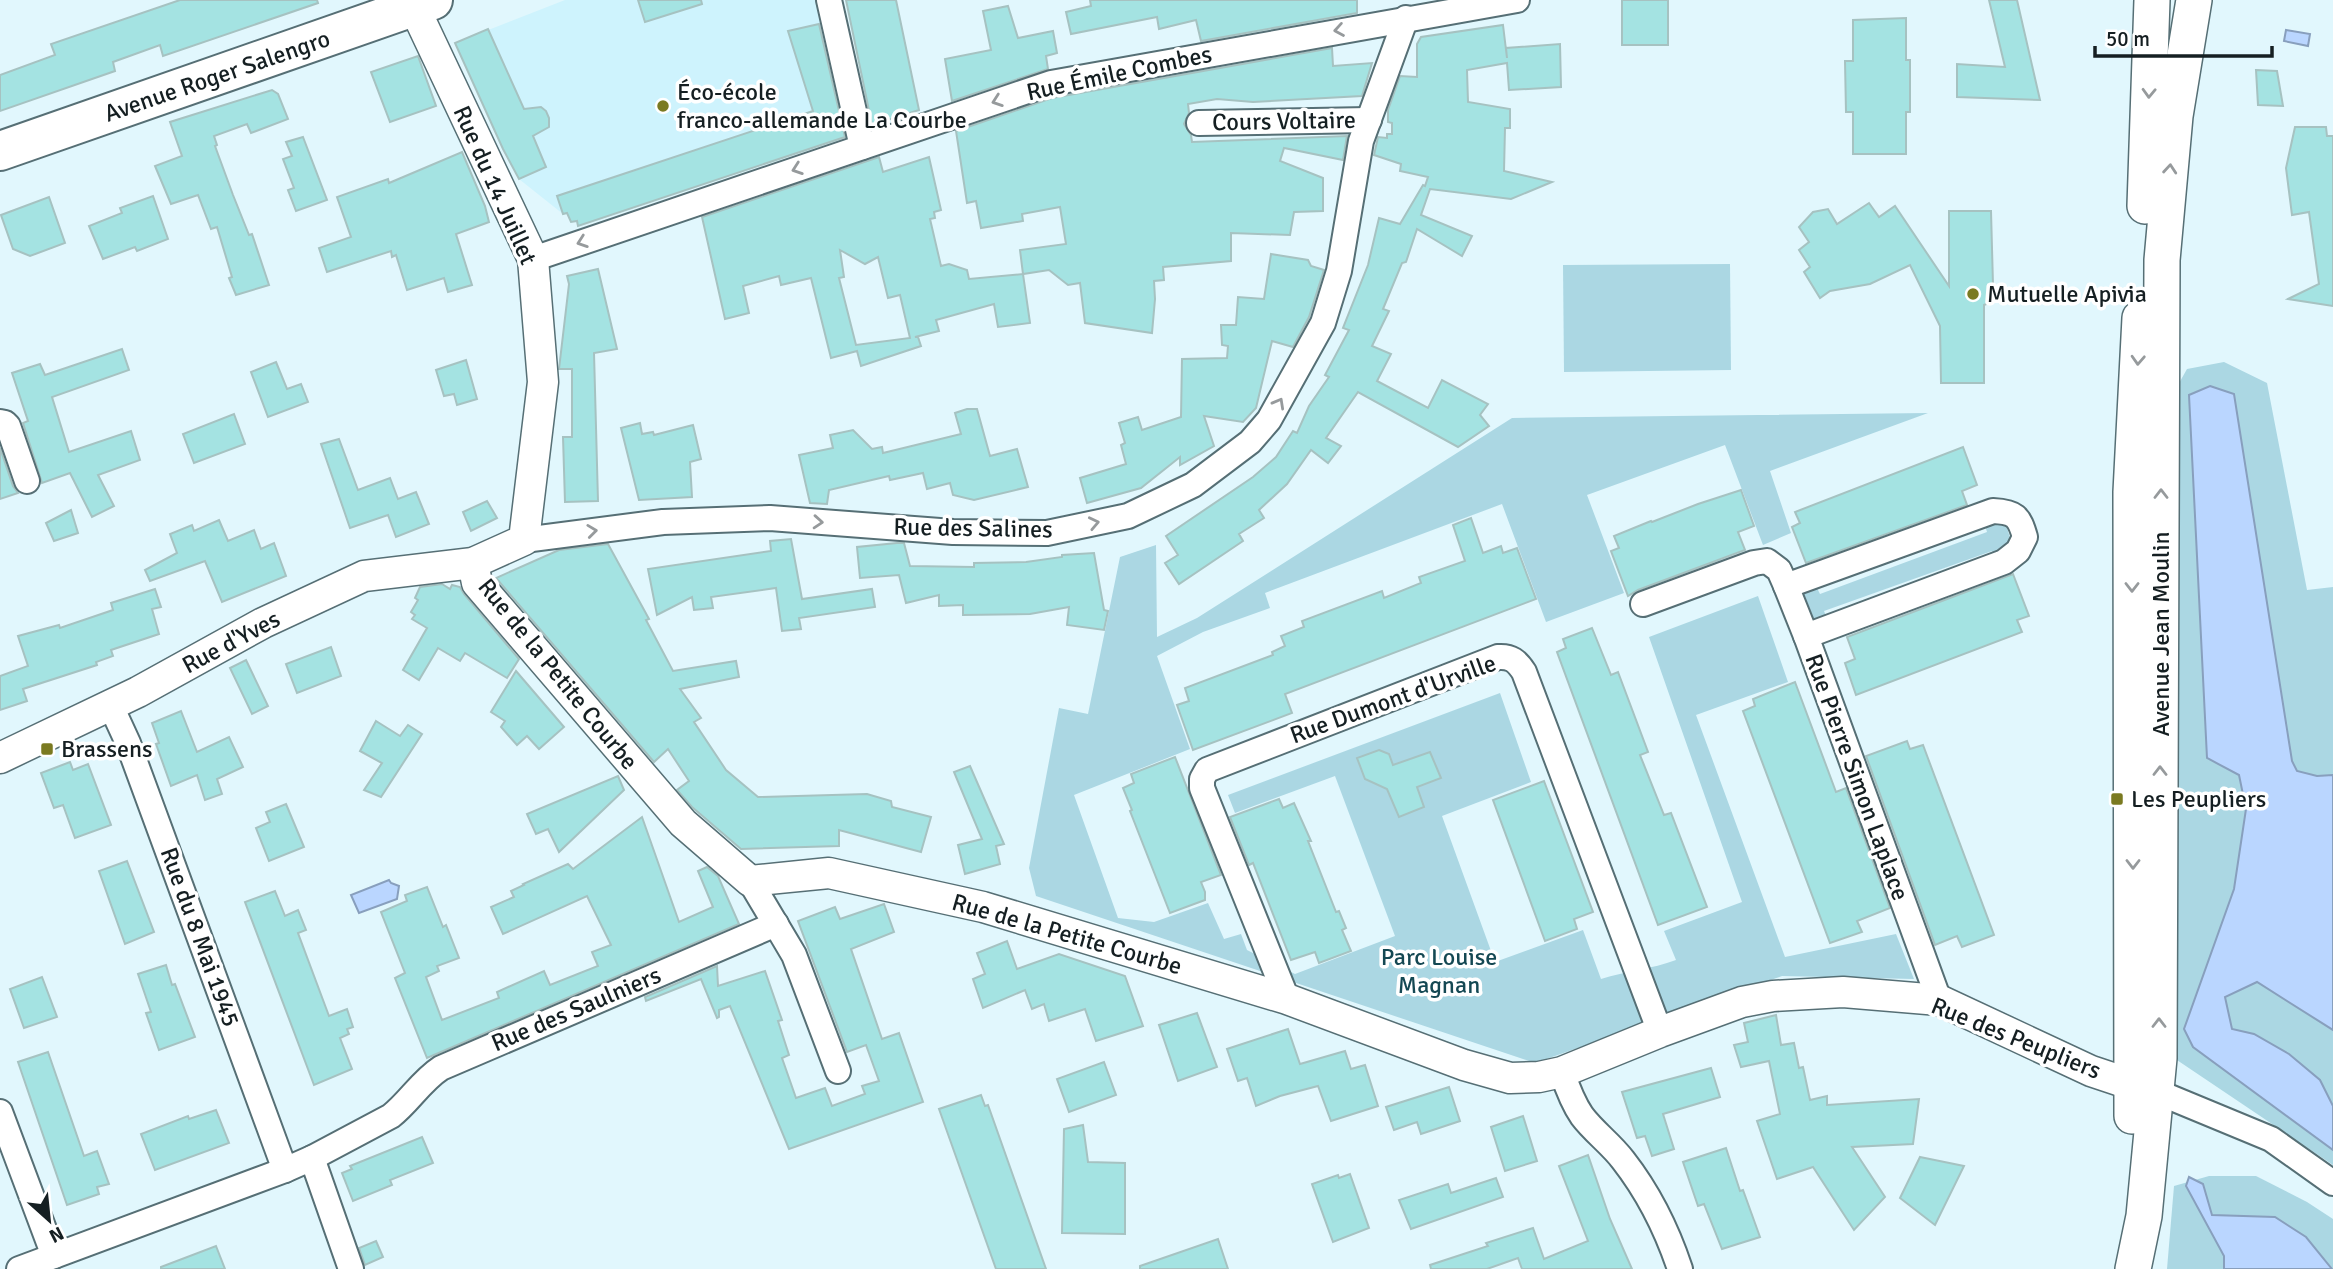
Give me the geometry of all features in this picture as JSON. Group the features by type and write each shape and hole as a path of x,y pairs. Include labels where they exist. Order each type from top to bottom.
{"main road":[{"name":"Avenue Jean Moulin","path":"2133,1269 2144,1216 2144,1088 2131,492 2152,0"},
{"name":"Avenue Jean Moulin","path":"2109,1269 2116,1253 2126,1202 2144,1088 2159,1058 2162,260 2175,116 2194,0"},
{"name":"Avenue Roger Salengro","path":"0,151 423,3"}],"street":[{"path":"829,0 862,147"},
{"name":"Rue Émile Combes","path":"533,258 1051,83 1517,0"},
{"name":"Rue du 14 Juillet","path":"423,3 533,258 543,382 524,540"},
{"name":"Rue des Salines","path":"473,563 524,540 663,522 770,518 953,532 1048,533 1128,516 1193,485 1250,442 1269,420 1324,323 1339,271 1361,141 1406,18"},
{"name":"Cours Voltaire","path":"1199,123 1368,120"},
{"path":"0,422 8,426 27,481"},
{"name":"Rue Pierre Simon Laplace","path":"1786,586 1993,511 2009,512 2020,521 2025,537 2018,551 2004,562 1806,636 1939,1000"},
{"path":"1643,604 1754,563 1767,561 1779,570 1806,636"},
{"name":"Rue d'Yves","path":"0,758 111,706 263,623 365,576 473,563"},
{"name":"Rue de la Petite Courbe","path":"473,563 477,583 683,823 750,881 829,873 983,907 1287,999 1464,1065 1510,1077 1538,1077 1562,1072"},
{"name":"Rue Dumont d'Urville","path":"1287,999 1202,788 1202,779 1207,769 1485,662 1507,657 1519,664 1524,672 1660,1032"},
{"name":"Rue du 8 Mai 1945","path":"111,706 128,743 285,1170"},
{"path":"750,881 794,955 838,1071"},
{"name":"Rue des Saulniers","path":"312,1158 391,1116 402,1108 430,1075 441,1068 776,924"},
{"name":"Rue des Peupliers","path":"1562,1072 1742,1002 1773,996 1843,992 1939,1000 2091,1071 2144,1088 2271,1139 2333,1183"},
{"path":"1562,1072 1569,1093 1583,1117 1623,1160 1654,1208 1670,1238 1680,1269"},
{"path":"0,1112 54,1256"},
{"path":"19,1269 312,1158 351,1269"}],"shaded area":[{"name":"Éco-école franco-allemande La Courbe","path":"565,0 819,0 848,136 578,226 577,221 571,222 567,214 563,214 519,179 455,43"},
{"path":"2286,30 2310,34 2308,46 2284,41"},
{"path":"2210,386 2234,394 2292,761 2297,771 2317,776 2333,775 2333,1030 2257,982 2225,997 2232,1029 2254,1034 2289,1054 2320,1080 2333,1106 2333,1150 2193,1047 2184,1029 2234,889 2246,809 2239,775 2207,758 2189,395"},
{"path":"389,880 399,886 397,899 359,913 351,895"},
{"path":"2189,1177 2203,1184 2212,1215 2275,1217 2306,1237 2332,1269 2224,1269 2224,1256 2186,1186"}],"green space":[{"path":"1730,264 1731,370 1564,372 1563,265"},
{"path":"2224,362 2267,383 2307,590 2333,587 2333,775 2317,776 2297,771 2292,761 2234,394 2189,395 2207,758 2239,775 2246,809 2234,889 2184,1029 2193,1047 2333,1150 2333,1165 2168,1054 2173,394 2187,369"},
{"name":"Parc Louise Magnan","path":"1928,413 1770,471 1791,533 1763,545 1725,445 1587,495 1624,593 1546,622 1502,504 1265,593 1270,608 1203,632 1157,656 1190,749 1074,795 1118,918 1154,922 1208,903 1224,939 1241,934 1247,950 1295,974 1395,936 1335,776 1235,813 1228,795 1500,693 1531,782 1442,816 1495,962 1583,930 1601,979 1667,963 1676,960 1664,931 1742,902 1649,637 1758,596 1788,682 1696,715 1785,957 1896,934 1914,979 1782,976 1535,1063 1036,896 1029,868 1059,708 1088,714 1120,557 1156,545 1157,637 1197,618 1512,418"},
{"path":"1995,518 2006,524 2012,545 1995,557 1992,551 1824,611 1828,621 1812,622 1801,595 1804,591 1816,586 1820,594 1987,532 1984,522"},
{"path":"2257,982 2333,1030 2333,1106 2320,1080 2254,1034 2232,1029 2225,996"},
{"path":"2209,1176 2256,1176 2307,1202 2333,1219 2333,1269 2167,1269 2174,1186"}],"building":[{"path":"180,0 317,0 318,3 163,56 160,45 113,62 115,71 0,111 0,75 55,55 51,44"},
{"path":"638,0 701,0 702,4 645,22"},
{"path":"846,0 896,0 919,110 872,125"},
{"path":"1090,0 1357,0 1357,13 1201,41 1196,20 1159,29 1157,17 1071,34 1066,12 1091,6"},
{"path":"1622,0 1668,0 1668,45 1622,45"},
{"path":"1989,0 2017,0 2040,100 1957,97 1957,64 2005,67"},
{"path":"1008,6 1018,38 1053,31 1057,53 1046,56 1048,69 952,101 945,59 991,50 983,11"},
{"path":"1906,18 1906,60 1910,60 1910,112 1906,112 1906,154 1853,154 1853,112 1846,112 1845,61 1853,61 1853,20"},
{"path":"819,24 845,137 578,226 577,221 571,222 567,213 563,214 557,196 813,111 788,31"},
{"path":"1503,25 1507,58 1506,48 1560,44 1561,87 1509,90 1507,63 1467,70 1468,102 1510,109 1510,128 1505,128 1504,171 1552,182 1511,199 1430,189 1421,215 1472,236 1462,256 1417,229 1406,262 1402,263 1383,309 1389,311 1372,346 1391,354 1377,381 1428,408 1442,380 1488,404 1480,415 1489,426 1458,447 1358,392 1326,438 1341,446 1328,463 1311,450 1287,484 1259,510 1264,518 1239,534 1243,541 1179,584 1165,563 1178,555 1166,536 1253,477 1276,457 1293,431 1297,433 1309,406 1329,377 1325,375 1349,330 1343,328 1368,265 1379,218 1400,224 1423,185 1425,186 1428,177 1400,171 1401,164 1374,155 1378,137 1387,138 1387,134 1392,134 1388,110 1400,76 1417,77 1417,44 1421,37"},
{"path":"488,29 524,109 541,107 549,118 549,127 533,136 546,167 519,179 455,43"},
{"path":"1332,48 1333,66 1372,63 1362,96 1253,102 1217,99 1188,104 1189,113 1184,124 1192,142 1347,136 1343,160 1284,148 1280,161 1323,178 1323,211 1294,212 1290,235 1231,233 1231,261 1163,267 1164,280 1154,281 1152,333 1085,323 1080,283 1068,285 1049,270 1023,274 1020,250 1066,244 1060,207 1022,214 1023,221 981,228 976,201 967,203 956,131 1052,98"},
{"path":"418,56 436,106 390,122 371,72"},
{"path":"2256,70 2277,71 2283,106 2258,105"},
{"path":"272,90 278,94 288,119 251,133 247,124 214,136 215,146 233,195 249,235 252,234 269,285 236,295 229,278 232,277 217,227 211,229 198,195 171,204 155,166 182,156 170,122"},
{"path":"2295,127 2326,127 2327,136 2333,136 2333,306 2288,299 2319,284 2309,212 2292,215 2286,168"},
{"path":"303,137 327,200 296,211 288,190 294,188 283,159 292,156 286,142"},
{"path":"462,152 489,222 456,234 472,285 448,292 444,278 407,290 396,255 392,257 391,251 327,272 319,248 351,237 337,197 388,179 389,183"},
{"path":"879,157 883,172 929,157 941,210 934,212 935,218 930,219 941,266 949,264 967,270 969,279 1023,274 1030,323 998,327 994,304 936,320 939,331 915,337 918,337 921,346 861,366 857,351 831,358 811,278 781,285 779,276 743,286 749,313 725,319 702,217","holes":["840,250 865,264 878,257 888,298 900,295 910,338 856,345 839,278 844,277"]},
{"path":"153,196 168,239 137,251 135,247 103,259 89,226 122,213 120,208"},
{"path":"49,197 65,243 30,256 13,249 1,215"},
{"name":"Mutuelle Apivia","path":"1869,203 1879,217 1895,206 1949,286 1949,211 1991,211 1993,285 2000,298 1984,305 1984,383 1941,383 1940,326 1910,265 1870,284 1830,291 1820,298 1804,272 1810,267 1799,250 1809,242 1799,227 1813,212 1828,209 1837,224"},
{"path":"1271,254 1308,260 1311,266 1324,270 1309,317 1293,347 1272,341 1256,408 1243,422 1204,416 1214,446 1180,465 1180,457 1141,488 1087,503 1080,478 1126,464 1121,445 1125,443 1119,423 1138,417 1142,430 1181,417 1182,359 1227,358 1228,346 1222,345 1221,325 1236,325 1238,297 1264,299"},
{"path":"598,269 617,349 594,353 598,501 565,502 563,437 572,437 572,369 559,369 569,284 567,276"},
{"path":"122,349 129,370 52,397 69,452 131,431 140,460 98,475 114,506 92,517 70,473 42,483 23,423 28,421 12,373 40,364 45,375"},
{"path":"466,360 477,399 457,405 454,394 444,396 436,370"},
{"path":"276,362 287,389 301,384 308,402 268,417 251,372"},
{"path":"977,409 990,456 1017,449 1028,487 974,500 953,495 950,483 927,489 923,473 890,480 889,476 829,490 827,504 810,503 799,455 833,448 830,435 853,430 872,449 882,447 883,453 961,434 955,413"},
{"path":"234,414 245,444 194,463 183,434"},
{"path":"640,423 642,434 653,432 654,435 693,425 701,459 690,462 692,497 639,500 621,428"},
{"path":"339,439 358,490 390,478 398,499 416,492 429,524 396,537 388,515 350,528 321,444"},
{"path":"1963,447 1977,485 1962,491 1967,505 1806,563 1792,527 1800,523 1795,512"},
{"path":"0,448 18,493 0,499"},
{"path":"1741,490 1754,526 1738,532 1745,550 1628,596 1611,551 1619,548 1614,536"},
{"path":"487,501 497,518 471,531 463,512"},
{"path":"71,510 78,533 54,541 46,523"},
{"path":"1471,518 1483,553 1501,546 1503,553 1517,548 1536,599 1285,694 1292,713 1193,750 1177,705 1189,701 1185,688 1273,655 1272,652 1285,646 1281,636 1304,627 1302,621 1382,591 1384,598 1421,583 1419,577 1465,561 1453,525"},
{"path":"219,520 228,541 254,530 261,549 274,543 286,576 222,602 205,561 150,581 145,570 177,553 170,534 192,525 194,531"},
{"path":"791,539 802,599 872,589 875,607 799,618 801,629 782,631 776,588 711,597 713,608 694,610 692,597 657,615 648,569 771,551 770,541"},
{"path":"904,543 910,566 974,567 974,563 1026,562 1062,555 1094,553 1104,610 1108,611 1104,630 1067,625 1069,607 1030,614 963,615 963,605 939,606 939,595 906,603 899,575 860,578 857,547"},
{"path":"608,544 649,619 646,620 673,671 736,661 739,677 680,689 701,718 694,722 726,770 758,797 867,794 891,801 892,807 931,817 921,852 839,830 839,846 741,849 692,807 677,790 689,781 668,749 654,762 496,578 559,550"},
{"path":"2013,574 2029,616 2017,620 2022,632 1856,695 1845,663 1855,659 1847,637"},
{"path":"442,584 450,589 452,585 460,587 519,659 507,678 465,653 460,661 438,648 419,680 403,670 427,628 412,619 415,615 411,612 418,600 415,598 420,587"},
{"path":"155,589 161,607 152,609 159,634 111,650 113,656 96,662 97,665 23,689 27,701 0,710 0,676 28,666 18,636 59,625 60,628 113,610 111,603"},
{"path":"1592,628 1611,675 1618,672 1648,752 1640,755 1664,815 1671,813 1707,907 1658,925 1557,652 1566,648 1563,639"},
{"path":"331,647 341,676 297,693 286,664"},
{"path":"246,660 268,706 252,714 230,668"},
{"path":"516,671 564,727 539,749 527,736 517,745 501,727 505,721 491,712"},
{"path":"1795,682 1836,792 1846,788 1890,908 1857,921 1862,932 1830,943 1743,711 1755,706 1753,699"},
{"path":"181,711 197,752 229,737 243,767 217,779 222,794 205,800 197,775 171,786 156,744 159,743 152,723"},
{"path":"376,721 400,736 408,725 422,734 381,797 364,790 382,763 360,751"},
{"path":"1907,741 1910,749 1923,745 1994,935 1962,947 1957,936 1935,945 1866,756"},
{"path":"1379,750 1389,754 1393,765 1430,752 1441,778 1417,787 1424,807 1399,817 1387,789 1365,779 1357,758"},
{"path":"1175,757 1221,875 1201,882 1205,900 1170,913 1123,788 1134,783 1131,774"},
{"path":"70,762 73,770 88,764 111,825 75,838 63,805 54,808 41,773"},
{"path":"970,766 1004,844 996,846 1000,864 965,874 958,845 982,839 954,772"},
{"path":"618,776 624,790 559,852 548,829 536,834 527,814"},
{"path":"1544,781 1593,912 1574,919 1577,929 1545,941 1493,800"},
{"path":"1279,799 1283,808 1294,803 1311,841 1308,841 1336,912 1339,911 1346,928 1342,930 1351,951 1319,963 1315,952 1291,960 1253,863 1249,865 1230,817"},
{"path":"286,804 304,847 269,861 256,828 270,822 266,812"},
{"path":"642,817 679,922 713,907 698,871 707,867 718,876 739,924 427,1058 395,978 405,973 381,912 407,901 405,895 427,887 459,958 437,966 439,971 426,977 442,1020 499,998 497,992 544,971 550,985 598,966 592,952 611,945 587,896 503,934 491,907 514,897 511,891 523,884 568,864 573,869"},
{"path":"127,861 154,932 125,944 99,871"},
{"path":"275,891 285,916 298,910 306,930 298,933 329,1016 347,1009 353,1027 347,1029 349,1034 340,1038 352,1069 314,1085 245,902"},
{"path":"884,904 894,932 851,949 882,1039 899,1033 923,1102 789,1149 730,1006 719,1010 717,1018 701,979 646,1001 645,997 717,966 718,986 765,971 782,1020 778,1021 789,1055 782,1058 796,1098 825,1088 832,1106 865,1094 862,1086 879,1081 866,1045 847,1052 798,921 835,907 840,919"},
{"path":"1007,941 1017,969 1059,954 1125,976 1143,1026 1096,1041 1085,1009 1049,1021 1044,1004 1032,1009 1025,990 983,1008 973,979 985,974 977,953"},
{"path":"166,965 195,1037 159,1050 146,1013 151,1012 138,974"},
{"path":"42,977 57,1017 24,1028 10,989"},
{"path":"1197,1013 1217,1067 1178,1081 1159,1025"},
{"path":"1776,1015 1781,1045 1794,1043 1799,1068 1803,1067 1810,1100 1827,1096 1827,1105 1919,1099 1913,1144 1852,1147 1885,1197 1854,1230 1813,1167 1777,1179 1757,1121 1780,1114 1769,1061 1741,1067 1734,1045 1748,1042 1744,1023"},
{"path":"1288,1029 1300,1064 1345,1051 1351,1069 1365,1065 1378,1106 1331,1121 1318,1086 1280,1096 1256,1106 1247,1078 1238,1081 1227,1049"},
{"path":"48,1052 84,1156 97,1151 109,1184 97,1187 99,1194 67,1205 18,1062"},
{"path":"1104,1062 1116,1095 1069,1112 1057,1079"},
{"path":"1711,1068 1720,1097 1663,1114 1674,1149 1652,1156 1645,1136 1637,1138 1622,1092"},
{"path":"1449,1087 1460,1121 1421,1134 1417,1122 1394,1130 1386,1107"},
{"path":"981,1095 985,1106 988,1105 1046,1269 996,1269 939,1109"},
{"path":"216,1110 229,1143 155,1170 141,1134 188,1116 189,1119"},
{"path":"1523,1116 1537,1161 1505,1171 1491,1127"},
{"path":"1083,1125 1088,1162 1125,1163 1125,1234 1062,1233 1064,1129"},
{"path":"422,1137 433,1163 390,1180 392,1185 353,1201 342,1173 352,1169 350,1166"},
{"path":"1726,1148 1740,1191 1743,1190 1760,1237 1722,1249 1704,1204 1698,1206 1683,1162"},
{"path":"1588,1155 1610,1219 1632,1269 1522,1269 1518,1258 1487,1269 1431,1269 1430,1265 1533,1228 1544,1259 1588,1241 1559,1166"},
{"path":"1920,1157 1964,1166 1935,1225 1900,1198"},
{"path":"1350,1174 1369,1228 1333,1242 1312,1184"},
{"path":"1496,1178 1503,1197 1411,1229 1399,1200 1448,1184 1451,1193"},
{"path":"1218,1239 1228,1269 1140,1269 1140,1266"},
{"path":"376,1241 383,1257 365,1265 359,1248"},
{"path":"216,1246 225,1269 161,1269 161,1267"}],"place":[{"name":"Éco-école franco-allemande La Courbe","path":"663,106"},
{"name":"Mutuelle Apivia","path":"1973,294"},
{"name":"Brassens","path":"47,749"},
{"name":"Les Peupliers","path":"2117,799"}]}
